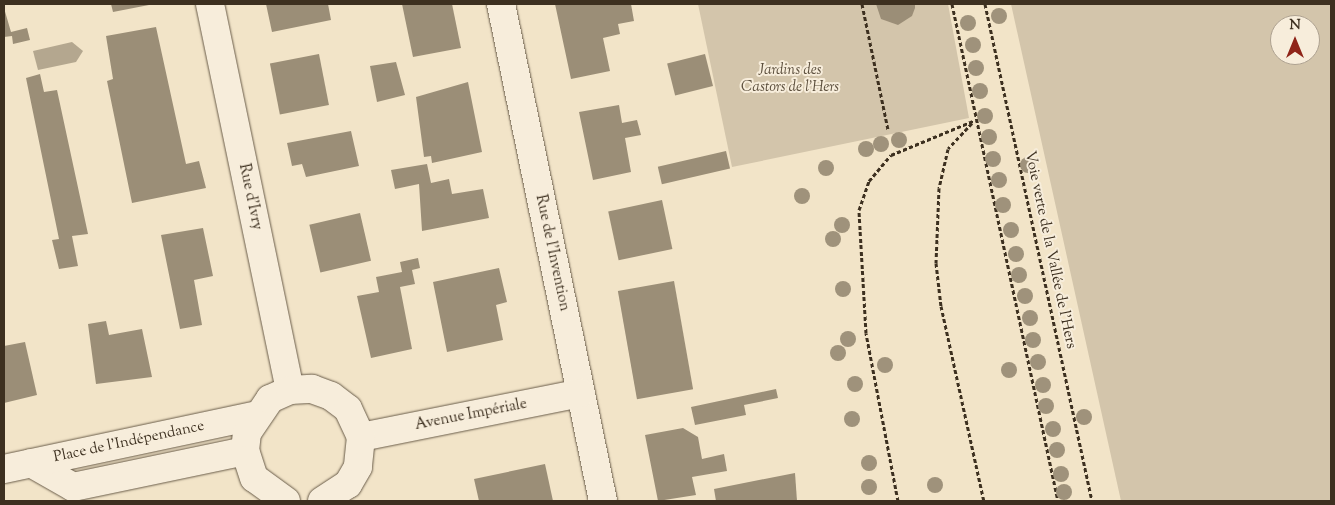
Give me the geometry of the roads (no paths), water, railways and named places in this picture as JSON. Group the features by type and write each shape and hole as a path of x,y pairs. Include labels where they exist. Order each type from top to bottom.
{"street":[{"name":"Rue d'Ivry","path":"210,4 290,390"},
{"name":"Rue de l'Invention","path":"501,4 603,501"},
{"path":"273,500 254,478 245,451 254,416 270,400 290,390 312,389 331,396 348,409 361,437 358,467 348,484 322,501"},
{"name":"Avenue Impériale","path":"361,437 581,393"},
{"name":"Place de l'Indépendance","path":"4,468 254,416"},
{"path":"30,463 73,487 245,451"}],"park label":[{"name":"Jardins des Castors de l’Hers","path":"790,78"}]}
